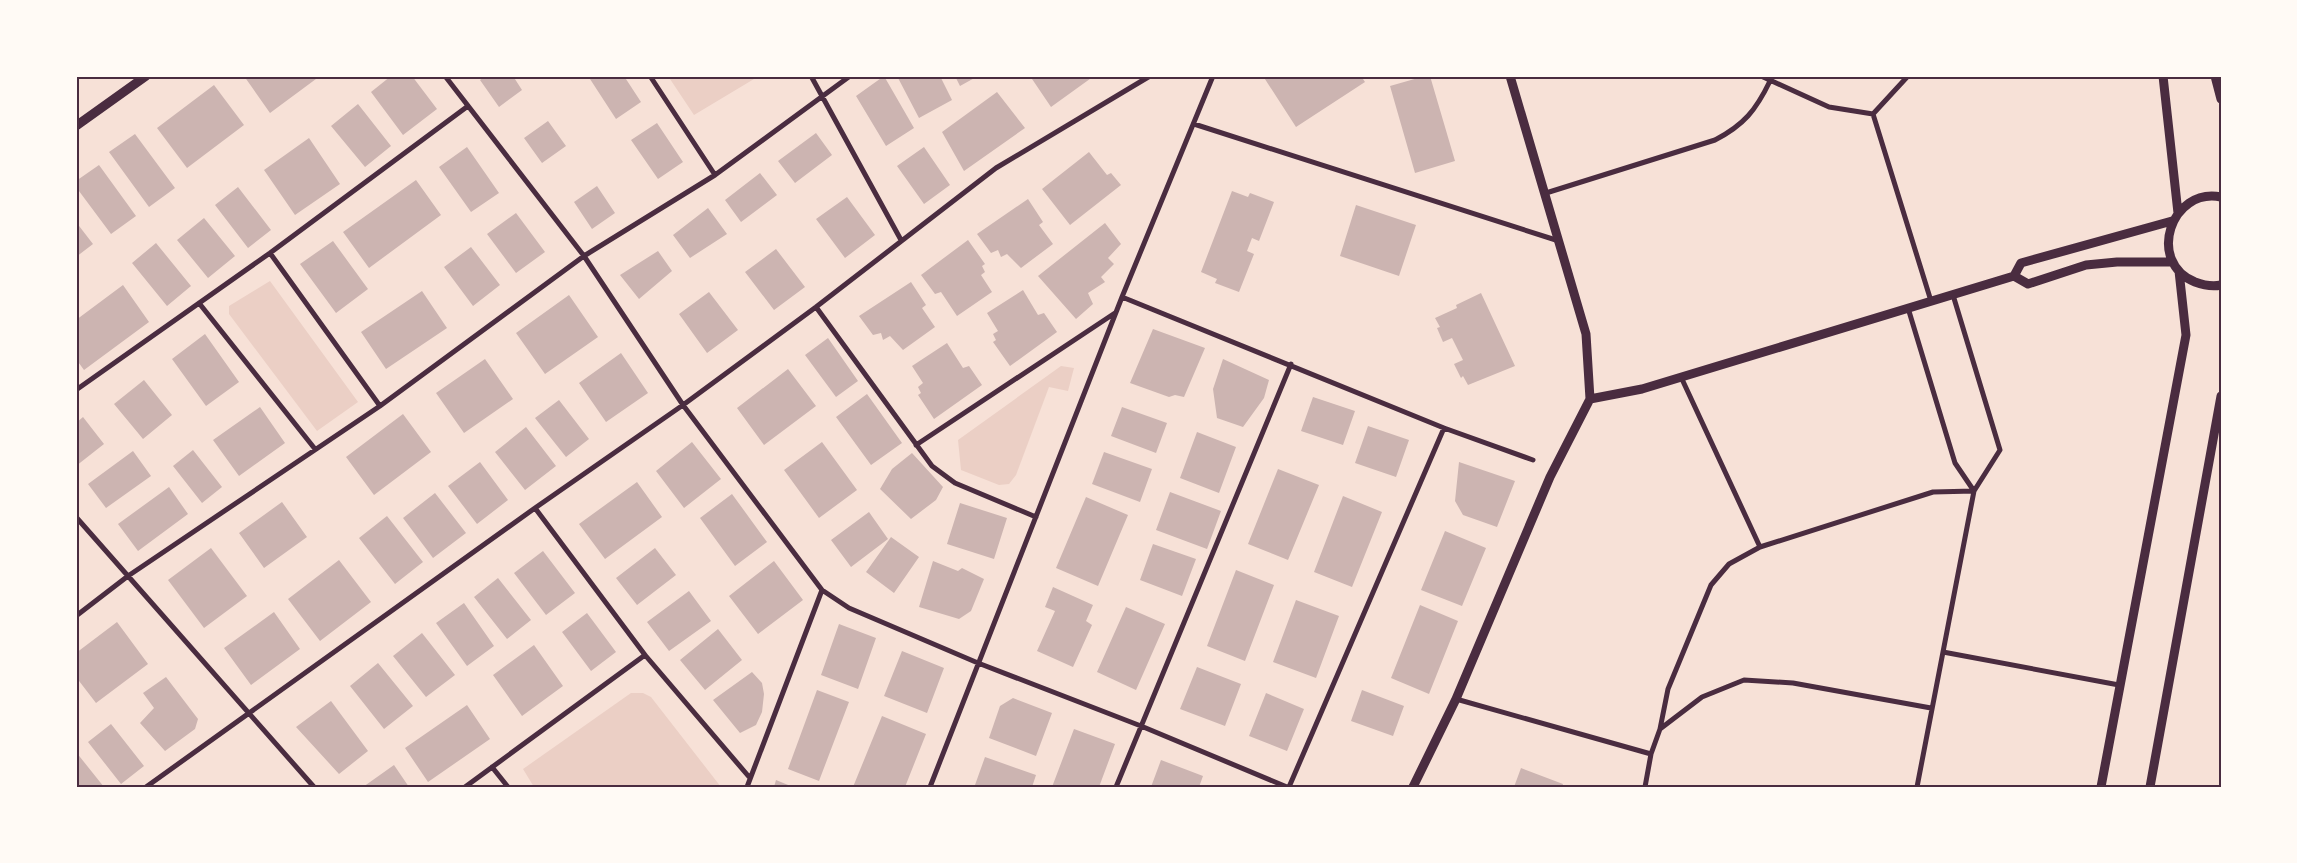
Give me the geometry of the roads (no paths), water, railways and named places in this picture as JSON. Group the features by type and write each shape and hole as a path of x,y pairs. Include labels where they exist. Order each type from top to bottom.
{"street":[{"path":"76,126 146,76"},
{"path":"445,76 584,256 683,405 822,590 849,608 978,663 1141,726 1288,787 1444,428"},
{"path":"650,76 715,174"},
{"path":"811,76 901,240"},
{"path":"76,616 128,576 380,406 584,256 715,174 821,95 850,76"},
{"path":"146,787 535,508 683,405 816,307 996,168 1150,76"},
{"path":"930,787 1115,314 1213,76"},
{"path":"1413,787 1456,699 1550,477 1590,398 1586,334 1546,192 1510,76"},
{"path":"1761,76 1829,107 1873,114"},
{"path":"1873,114 1908,76"},
{"path":"2164,76 2178,212"},
{"path":"2215,76 2221,99"},
{"path":"1546,192 1715,140 1734,131 1757,108 1770,81"},
{"path":"76,390 270,253 468,106"},
{"path":"1873,114 1931,301"},
{"path":"1194,124 1560,242"},
{"path":"2221,197 2200,197 2188,203 2172,221 2168,242 2173,262 2179,271 2190,280 2203,285 2221,285"},
{"path":"1590,398 1642,389 1953,295 2014,276 2021,262 2172,221"},
{"path":"270,253 380,406"},
{"path":"2014,276 2028,284 2086,265 2117,262 2173,262"},
{"path":"2101,787 2186,335 2179,271"},
{"path":"1917,787 1974,491 2000,450 1953,295"},
{"path":"1122,297 1291,364 1444,428 1533,460"},
{"path":"199,303 315,449"},
{"path":"816,307 932,466 956,483 1036,517"},
{"path":"1908,308 1954,463 1974,491"},
{"path":"916,445 1115,314"},
{"path":"1116,787 1291,364"},
{"path":"1681,377 1760,547"},
{"path":"2150,787 2221,396"},
{"path":"1645,787 1651,754 1660,729 1668,689 1711,585 1729,564 1760,547 1933,492 1974,491"},
{"path":"535,508 644,655 750,778"},
{"path":"76,517 314,787"},
{"path":"747,787 822,590"},
{"path":"1943,652 2119,685"},
{"path":"465,787 644,655"},
{"path":"1660,729 1702,697 1744,680 1793,683 1931,708"},
{"path":"1456,699 1651,754"},
{"path":"492,768 508,787"}]}
